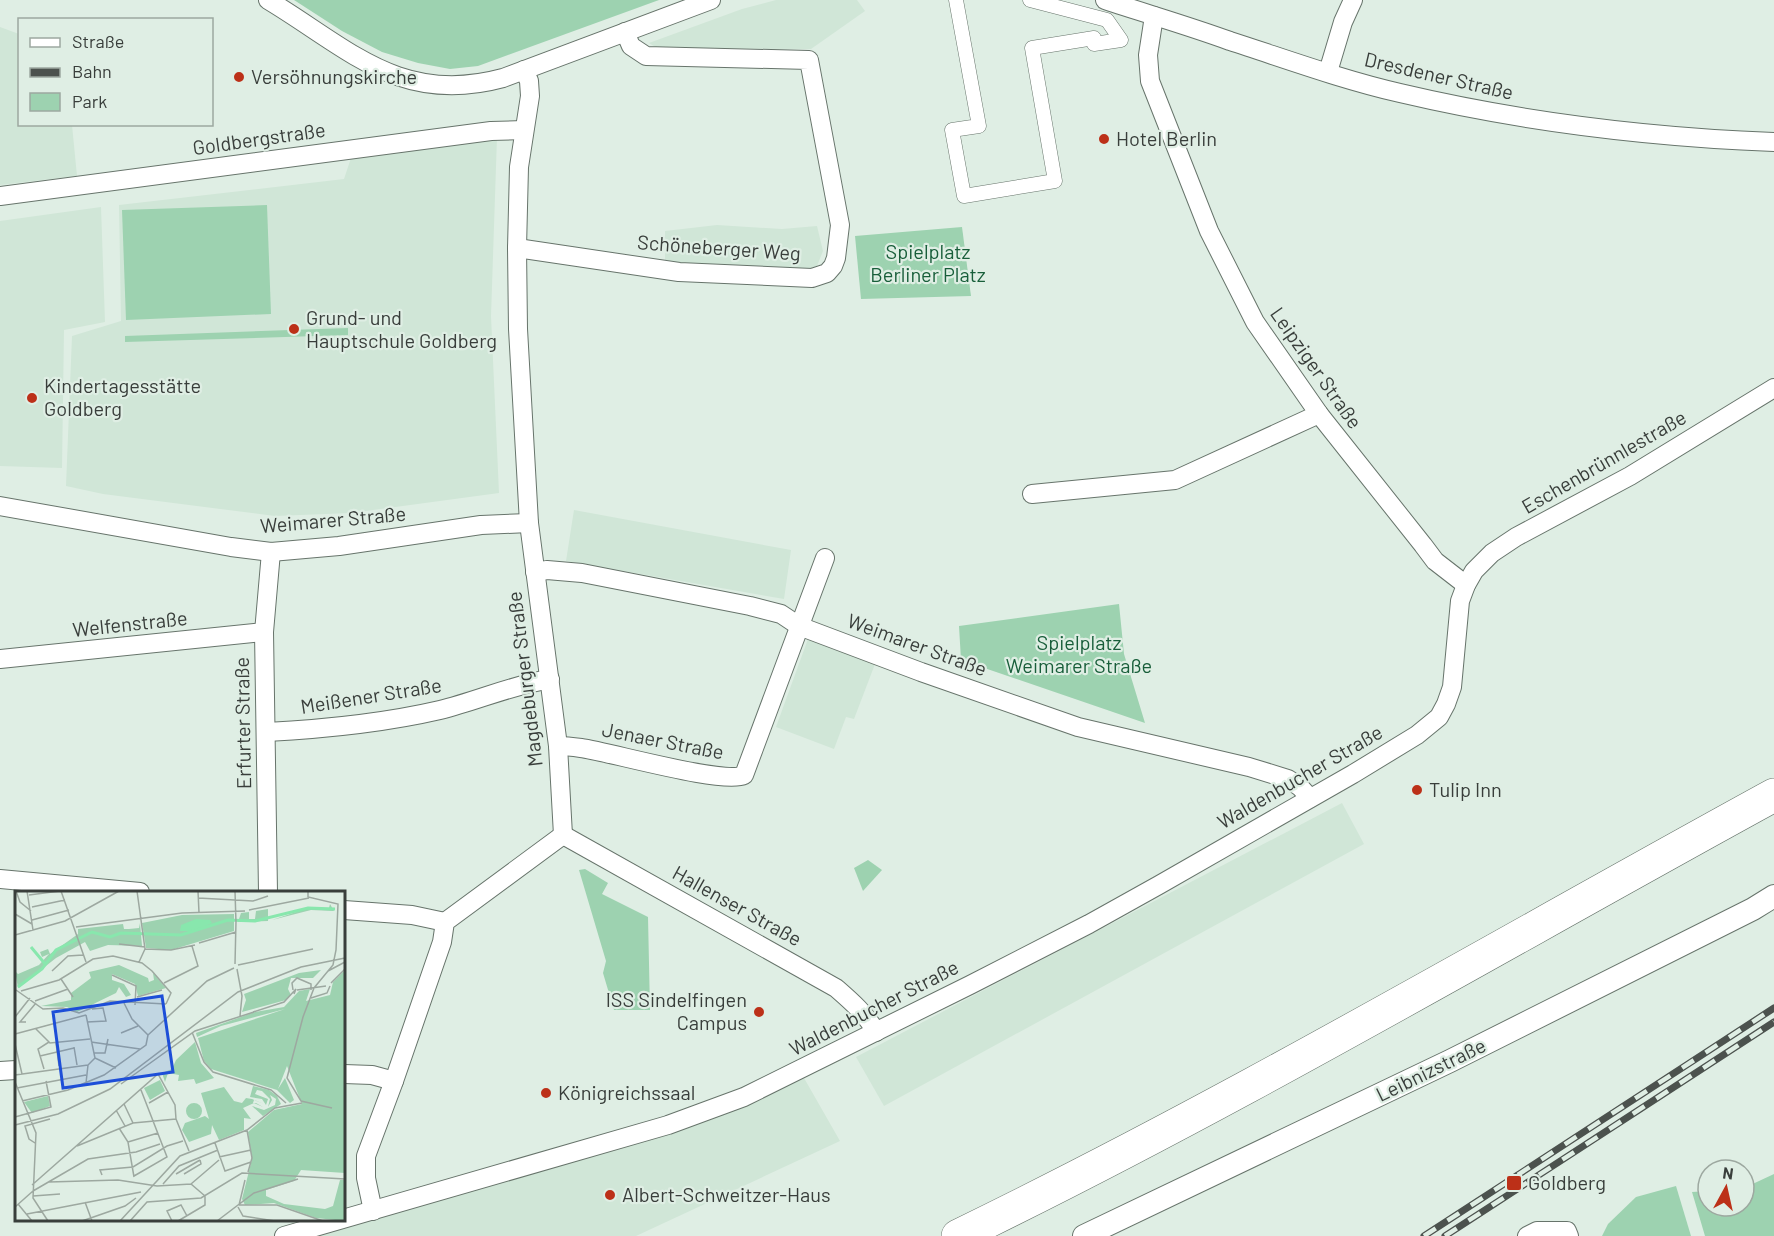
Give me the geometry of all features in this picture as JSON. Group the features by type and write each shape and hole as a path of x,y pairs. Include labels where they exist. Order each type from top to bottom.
{"highway":[{"path":"958,1236 1154,1136 1389,1010 1554,915 1774,795"},
{"path":"1002,1236 1364,1047 1774,815"}],"street":[{"path":"268,0 364,62 389,73 448,86 465,86 503,78 711,0"},
{"path":"956,0 979,126 952,130 964,196 1055,181 1032,48 1094,38 1094,44 1121,40 1107,20 1030,0"},
{"name":"Dresdener Straße","path":"1105,0 1328,72 1447,104 1575,125 1680,137 1774,142"},
{"path":"1328,72 1343,22 1353,0"},
{"name":"Leipziger Straße","path":"1154,16 1148,55 1150,81 1209,231 1255,322 1319,414 1435,561 1466,585"},
{"name":"Schöneberger Weg","path":"517,248 679,272 812,278 827,273 833,266 840,225 809,60 646,56 632,46 625,32"},
{"name":"Magdeburger Straße","path":"524,70 529,81 531,96 519,167 518,329 529,524 558,746 563,835"},
{"name":"Goldbergstraße","path":"0,196 491,131 524,130"},
{"name":"Eschenbrünnlestraße","path":"1466,585 1483,561 1503,545 1622,480 1774,388"},
{"path":"1032,494 1175,480 1319,414"},
{"name":"Weimarer Straße","path":"0,506 271,552 339,546 481,525 529,524"},
{"name":"Erfurter Straße","path":"268,891 264,632 271,552"},
{"path":"799,626 825,558"},
{"name":"Weimarer Straße","path":"535,572 547,570 582,573 781,614 799,626 1078,727 1249,767 1288,779 1310,798"},
{"name":"Waldenbucher Straße","path":"345,1219 668,1125 744,1097 1100,918 1417,735 1439,717 1452,687 1460,601 1466,585"},
{"name":"Jenaer Straße","path":"558,746 582,748 706,774 739,777 744,774 799,626"},
{"name":"Welfenstraße","path":"0,659 264,632"},
{"name":"Meißener Straße","path":"267,732 404,717 441,710 525,683 550,680"},
{"path":"373,1211 366,1178 366,1156 442,942 445,922 563,835"},
{"name":"Hallenser Straße","path":"563,835 836,988 855,1004 876,1032"},
{"path":"0,879 129,891"},
{"name":"Leibnizstraße","path":"1084,1236 1560,1007 1753,909 1774,896"},
{"path":"345,910 412,915 445,922"},
{"path":"0,1071 15,1070"},
{"path":"345,1074 372,1075 394,1081"},
{"name":"Waldenbucher Straße","path":"285,1236 338,1221"},
{"path":"1527,1236 1537,1231 1568,1233"}],"shaded area":[{"path":"776,0 857,0 865,11 811,49 657,48 649,43 742,9"},
{"path":"0,27 18,34 18,126 72,126 77,176 0,185"},
{"name":"Grund- und Hauptschule Goldberg","path":"497,137 491,316 499,493 351,513 275,516 103,494 66,486 72,336 121,321 119,205 344,179 351,158"},
{"name":"Kindertagesstätte Goldberg","path":"101,207 105,322 64,330 62,468 0,466 0,221"},
{"path":"717,225 782,229 817,226 823,251 817,266 799,272 665,265 665,231"},
{"path":"574,510 791,550 784,599 566,561"},
{"path":"808,639 875,664 854,719 846,717 834,749 776,727"},
{"path":"1342,803 1364,844 884,1106 856,1057"},
{"path":"804,1078 840,1141 636,1236 310,1236 710,1118"}],"green space":[{"path":"294,0 659,0 478,66 450,69 418,63 382,52 342,31"},
{"path":"267,205 271,314 126,320 122,210"},
{"name":"Spielplatz Berliner Platz","path":"962,227 971,296 861,299 855,236"},
{"path":"348,328 348,335 125,342 125,336"},
{"name":"Spielplatz Weimarer Straße","path":"1119,604 1124,654 1145,723 961,660 959,626"},
{"path":"868,860 882,870 863,891 854,868"},
{"path":"585,869 608,883 602,894 648,917 650,1010 614,1010 603,973 606,961 579,870"},
{"path":"1774,1174 1774,1236 1705,1236 1700,1218 1756,1218 1756,1182"},
{"path":"1676,1186 1691,1236 1602,1236 1608,1224 1636,1197"},
{"path":"1692,1192 1696,1192 1696,1206"}],"railway":[{"path":"1424,1236 1774,1008"},
{"path":"1445,1236 1774,1022"}],"place":[{"name":"Versöhnungskirche","path":"239,77"},
{"name":"Hotel Berlin","path":"1104,139"},
{"name":"Grund- und Hauptschule Goldberg","path":"294,329"},
{"name":"Kindertagesstätte Goldberg","path":"32,398"},
{"name":"Tulip Inn","path":"1417,790"},
{"name":"ISS Sindelfingen Campus","path":"759,1012"},
{"name":"Königreichssaal","path":"546,1093"},
{"name":"Goldberg","path":"1514,1183"},
{"name":"Albert-Schweitzer-Haus","path":"610,1195"}]}
